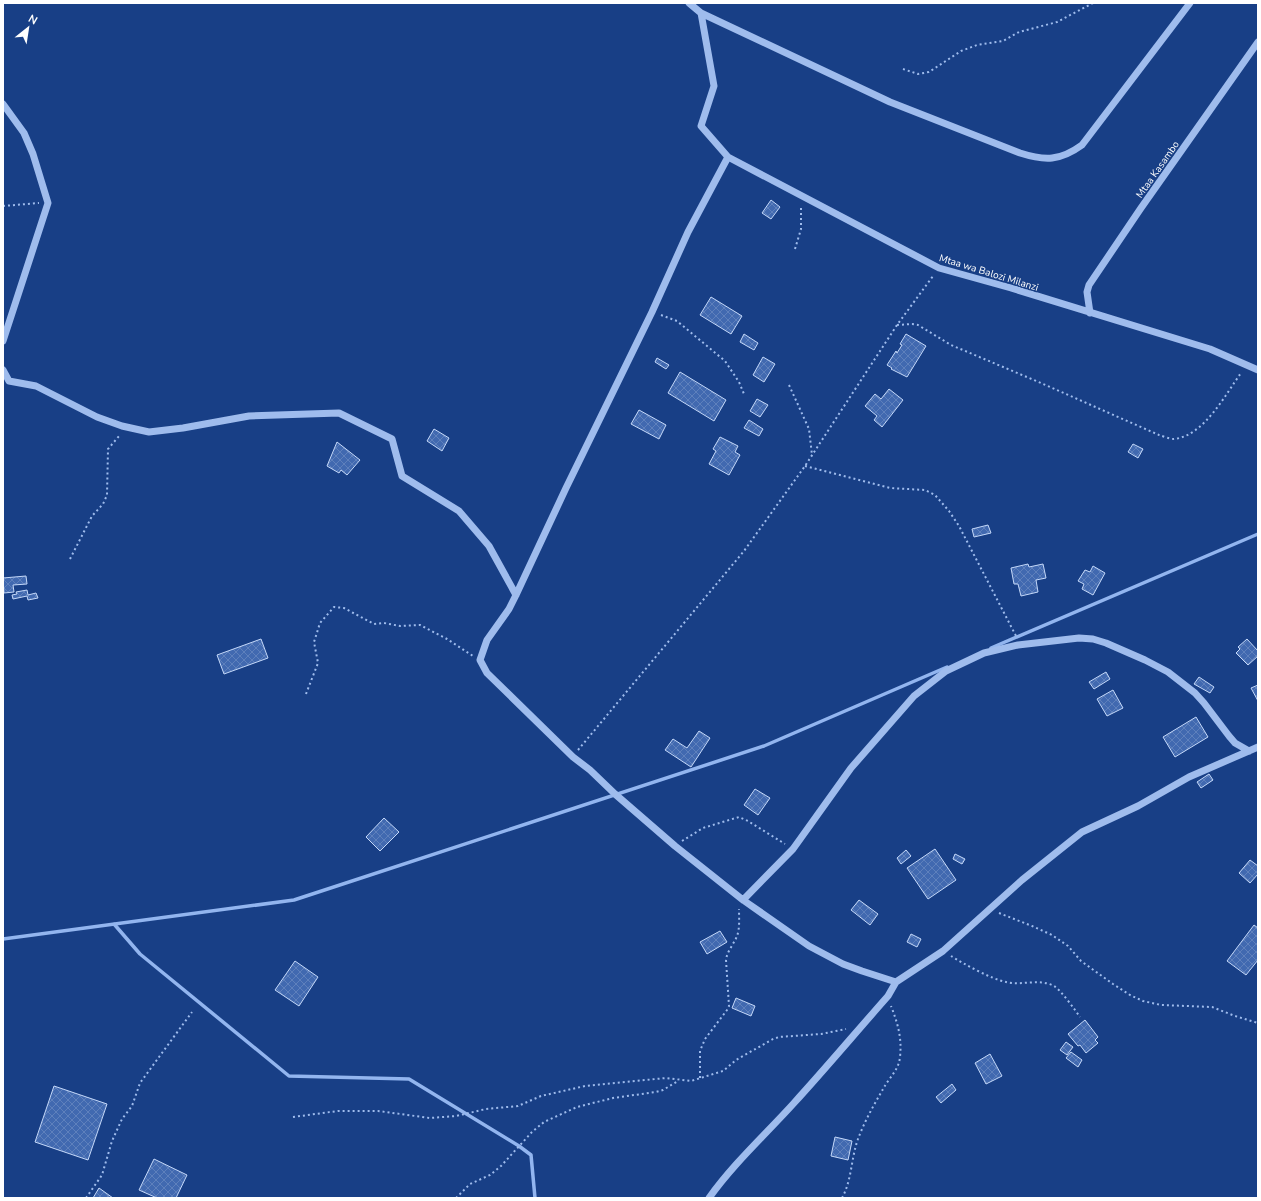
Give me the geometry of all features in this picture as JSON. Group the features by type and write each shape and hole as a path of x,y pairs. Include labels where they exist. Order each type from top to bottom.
{"street":[{"path":"689,3 701,13 890,102 1036,158 1062,157 1082,145 1190,3"},
{"path":"701,13 714,86 701,126 728,157 688,232 652,312 566,488 516,595 509,609 487,640 480,660 487,673 572,757 590,770 674,846 741,898 809,946 844,964 896,982"},
{"name":"Mtaa Kasambo","path":"1090,313 1087,292 1089,285 1258,42"},
{"path":"3,104 24,133 33,154 48,203 3,341"},
{"name":"Mtaa wa Balozi Milanzi","path":"728,157 802,195 844,220 939,268 1011,288 1210,349 1258,370"},
{"path":"3,370 9,381 36,386 97,417 122,426 149,432 183,428 249,416 339,413 392,439 402,476 459,511 488,546 516,595"},
{"path":"741,898 793,849 851,768 914,696 946,671 984,653 1018,645 1078,638 1093,639 1106,643 1168,672 1195,693 1235,743 1249,751"},
{"path":"709,1198 717,1186 794,1103 888,996 896,982 943,950 990,910 1022,880 1082,832 1138,806 1189,777 1258,747"}],"path":[{"path":"903,69 918,74 929,72 961,51 977,45 1003,41 1019,32 1057,22 1093,3"},
{"path":"796,249 801,229 802,195"},
{"path":"3,206 48,203"},
{"path":"572,757 744,551 812,456 897,325 939,268"},
{"path":"652,312 677,321 725,361 739,382 744,394"},
{"path":"897,325 918,325 951,345 1159,435 1173,439 1195,431 1209,418 1247,364"},
{"path":"789,385 809,429 812,456"},
{"path":"70,559 92,516 103,504 107,495 108,449 119,436 122,426"},
{"path":"805,466 890,488 925,490 935,495 949,511 959,526 1017,638 1018,645"},
{"path":"306,694 318,663 314,642 320,623 334,606 344,608 374,624 384,623 400,626 420,625 447,639 480,660"},
{"path":"674,846 703,828 738,817 748,821 793,849"},
{"path":"700,1078 700,1051 705,1039 729,1006 726,960 739,929 741,898"},
{"path":"990,910 1052,935 1068,946 1081,961 1130,995 1143,1001 1161,1005 1212,1007 1258,1023"},
{"path":"943,950 962,963 1006,982 1040,982 1055,987 1080,1017"},
{"path":"842,1198 846,1190 857,1140 887,1082 893,1075 900,1058 900,1030 888,996"},
{"path":"86,1198 102,1176 112,1141 122,1119 132,1106 140,1083 192,1012"},
{"path":"293,1117 338,1110 378,1111 430,1118 456,1116 486,1109 518,1106 541,1096 585,1086 666,1078 691,1080 723,1071 736,1060 779,1037 821,1034 861,1027"},
{"path":"456,1198 470,1184 490,1175 501,1166 532,1132 544,1122 577,1107 613,1098 663,1090 679,1080"}],"building":[{"path":"771,200 780,207 771,219 762,213"},
{"path":"711,297 742,316 731,334 700,315"},
{"path":"744,334 758,343 754,350 740,342"},
{"path":"906,334 926,346 907,377 891,369 892,368 887,365 902,345 900,344"},
{"path":"763,357 775,364 764,382 753,375"},
{"path":"657,358 669,365 666,369 655,362"},
{"path":"680,372 726,400 714,421 668,393"},
{"path":"889,389 903,400 882,427 874,420 877,416 865,406 875,394 881,399"},
{"path":"757,399 768,405 760,417 750,411"},
{"path":"639,410 666,425 659,439 631,424"},
{"path":"749,420 763,429 759,436 744,428"},
{"path":"434,429 449,438 442,451 427,441"},
{"path":"720,437 738,446 735,452 740,455 729,475 709,464 716,451 713,449"},
{"path":"337,442 360,460 347,475 341,470 339,473 327,466"},
{"path":"1133,444 1143,449 1138,458 1128,452"},
{"path":"988,525 991,533 974,537 972,529"},
{"path":"1028,564 1029,567 1043,564 1046,578 1036,580 1038,592 1021,596 1018,584 1014,584 1011,568"},
{"path":"1093,566 1105,573 1093,595 1082,589 1084,584 1078,581 1085,570 1090,572"},
{"path":"26,576 27,584 13,585 14,592 4,593 3,578"},
{"path":"27,590 28,595 36,593 38,598 28,600 27,596 13,599 12,595 17,594 16,592"},
{"path":"261,639 268,658 224,674 217,655"},
{"path":"1247,639 1258,651 1258,656 1248,665 1236,653 1240,649 1238,647"},
{"path":"1106,672 1110,679 1094,689 1089,682"},
{"path":"1199,677 1214,687 1210,693 1194,684"},
{"path":"1258,685 1258,701 1251,688"},
{"path":"1113,690 1123,708 1107,716 1097,699"},
{"path":"1196,717 1208,737 1175,757 1163,737"},
{"path":"699,731 710,738 691,767 665,750 673,739 687,748"},
{"path":"1209,774 1213,780 1201,788 1197,782"},
{"path":"755,789 770,798 758,815 744,805"},
{"path":"384,818 399,832 380,851 366,837"},
{"path":"935,849 956,880 928,899 907,868"},
{"path":"906,850 911,856 901,864 897,858"},
{"path":"955,854 965,859 962,864 953,859"},
{"path":"1250,860 1258,866 1258,874 1250,883 1239,873"},
{"path":"859,900 878,914 870,925 851,910"},
{"path":"1254,925 1258,928 1258,960 1246,975 1227,961"},
{"path":"720,931 727,942 707,954 700,942"},
{"path":"911,934 921,939 917,947 907,942"},
{"path":"295,961 318,977 299,1006 275,990"},
{"path":"736,998 755,1006 751,1016 732,1008"},
{"path":"1085,1020 1098,1037 1095,1040 1098,1043 1086,1053 1068,1034"},
{"path":"1066,1042 1073,1047 1067,1055 1060,1050"},
{"path":"1071,1052 1082,1060 1078,1067 1066,1058"},
{"path":"990,1054 1002,1076 986,1084 975,1063"},
{"path":"952,1084 956,1090 941,1103 936,1097"},
{"path":"54,1086 107,1104 88,1160 35,1142"},
{"path":"835,1137 852,1141 848,1160 831,1156"},
{"path":"154,1159 187,1175 176,1198 157,1198 139,1190"},
{"path":"99,1188 113,1198 93,1198"}],"waterway":[{"path":"991,648 1258,534"},
{"path":"3,939 294,900 764,746 947,667"},
{"path":"114,924 140,954 289,1076 409,1079 519,1146 531,1155 535,1198"}]}
